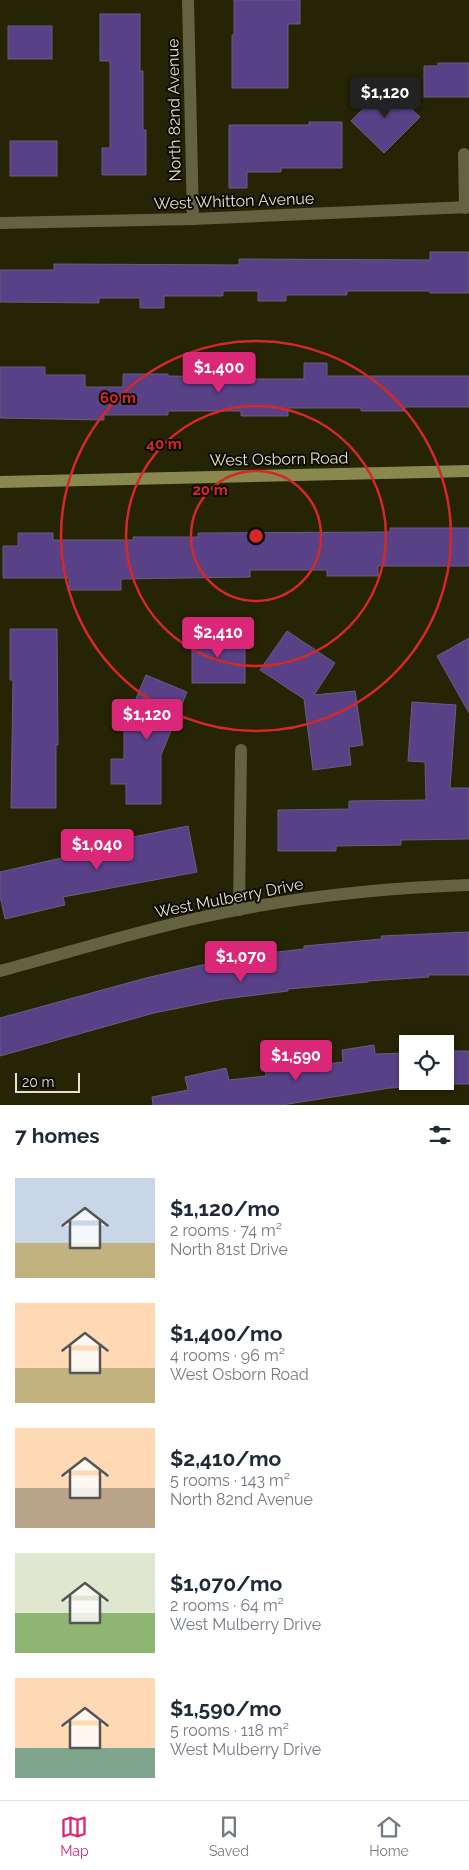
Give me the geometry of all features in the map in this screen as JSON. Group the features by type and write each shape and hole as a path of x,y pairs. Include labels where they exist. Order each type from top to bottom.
{"street":[{"name":"North 82nd Avenue","path":"188,0 193,219"},
{"path":"464,154 467,208"},
{"name":"West Whitton Avenue","path":"0,224 193,219 467,208"},
{"name":"West Osborn Road","path":"0,482 469,470"},
{"path":"239,910 241,750"},
{"name":"West Mulberry Drive","path":"0,971 200,917 338,895 429,886 469,885"}],"building":[{"path":"234,0 300,0 300,24 288,24 288,88 232,88"},
{"path":"100,14 140,14 140,71 143,71 143,130 146,130 146,175 102,175 102,148 110,148 110,61 100,61"},
{"path":"8,26 52,26 52,59 8,59"},
{"path":"438,63 469,63 469,97 424,97 424,66 438,66"},
{"path":"386,85 420,117 384,153 351,121"},
{"path":"309,122 342,122 342,168 281,168 281,172 247,172 247,188 229,188 229,125 309,125"},
{"path":"10,141 57,141 57,176 10,176"},
{"path":"430,252 469,252 469,293 347,291 347,295 286,295 286,301 258,301 258,291 223,291 223,296 164,296 164,308 140,308 140,298 99,298 99,303 0,302 0,270 54,270 54,264 239,265 239,259 430,260"},
{"path":"304,363 327,363 327,376 469,376 469,407 405,407 405,411 361,411 361,408 288,408 288,416 241,416 241,411 168,411 168,415 104,415 104,420 0,418 0,367 45,367 45,375 85,375 85,387 123,387 123,374 168,374 168,376 227,377 227,379 304,379"},
{"path":"390,528 469,528 469,566 378,566 378,576 327,576 327,570 250,570 250,577 121,579 121,590 69,590 69,578 3,578 3,546 18,546 18,533 53,533 53,540 133,540 133,537 198,537 198,533 390,532"},
{"path":"10,629 57,629 58,745 56,745 56,808 11,808 13,680 10,680"},
{"path":"287,631 335,663 314,695 355,691 363,745 349,747 351,765 313,770 304,699 260,670"},
{"path":"192,636 245,636 245,683 192,683"},
{"path":"469,638 469,713 437,656"},
{"path":"146,675 187,692 161,755 161,804 126,804 126,784 111,784 111,759 124,759 124,727"},
{"path":"412,702 456,705 450,788 469,788 469,839 401,840 401,845 336,846 336,851 278,851 278,810 349,809 349,801 426,800 425,762 408,761"},
{"path":"188,826 197,872 63,897 65,905 5,919 0,896 0,872 66,857 66,854 129,842 128,838"},
{"path":"469,932 469,975 428,975 429,977 288,989 288,991 224,999 154,1013 0,1056 0,1018 146,978 224,960 224,958 304,949 304,946 382,939 381,936"},
{"path":"374,1045 375,1054 399,1053 399,1088 282,1105 153,1105 152,1097 188,1090 185,1077 226,1068 229,1080 266,1076 265,1065 302,1061 303,1067 343,1062 342,1050"},
{"path":"454,1051 469,1051 469,1084 454,1084"}]}
